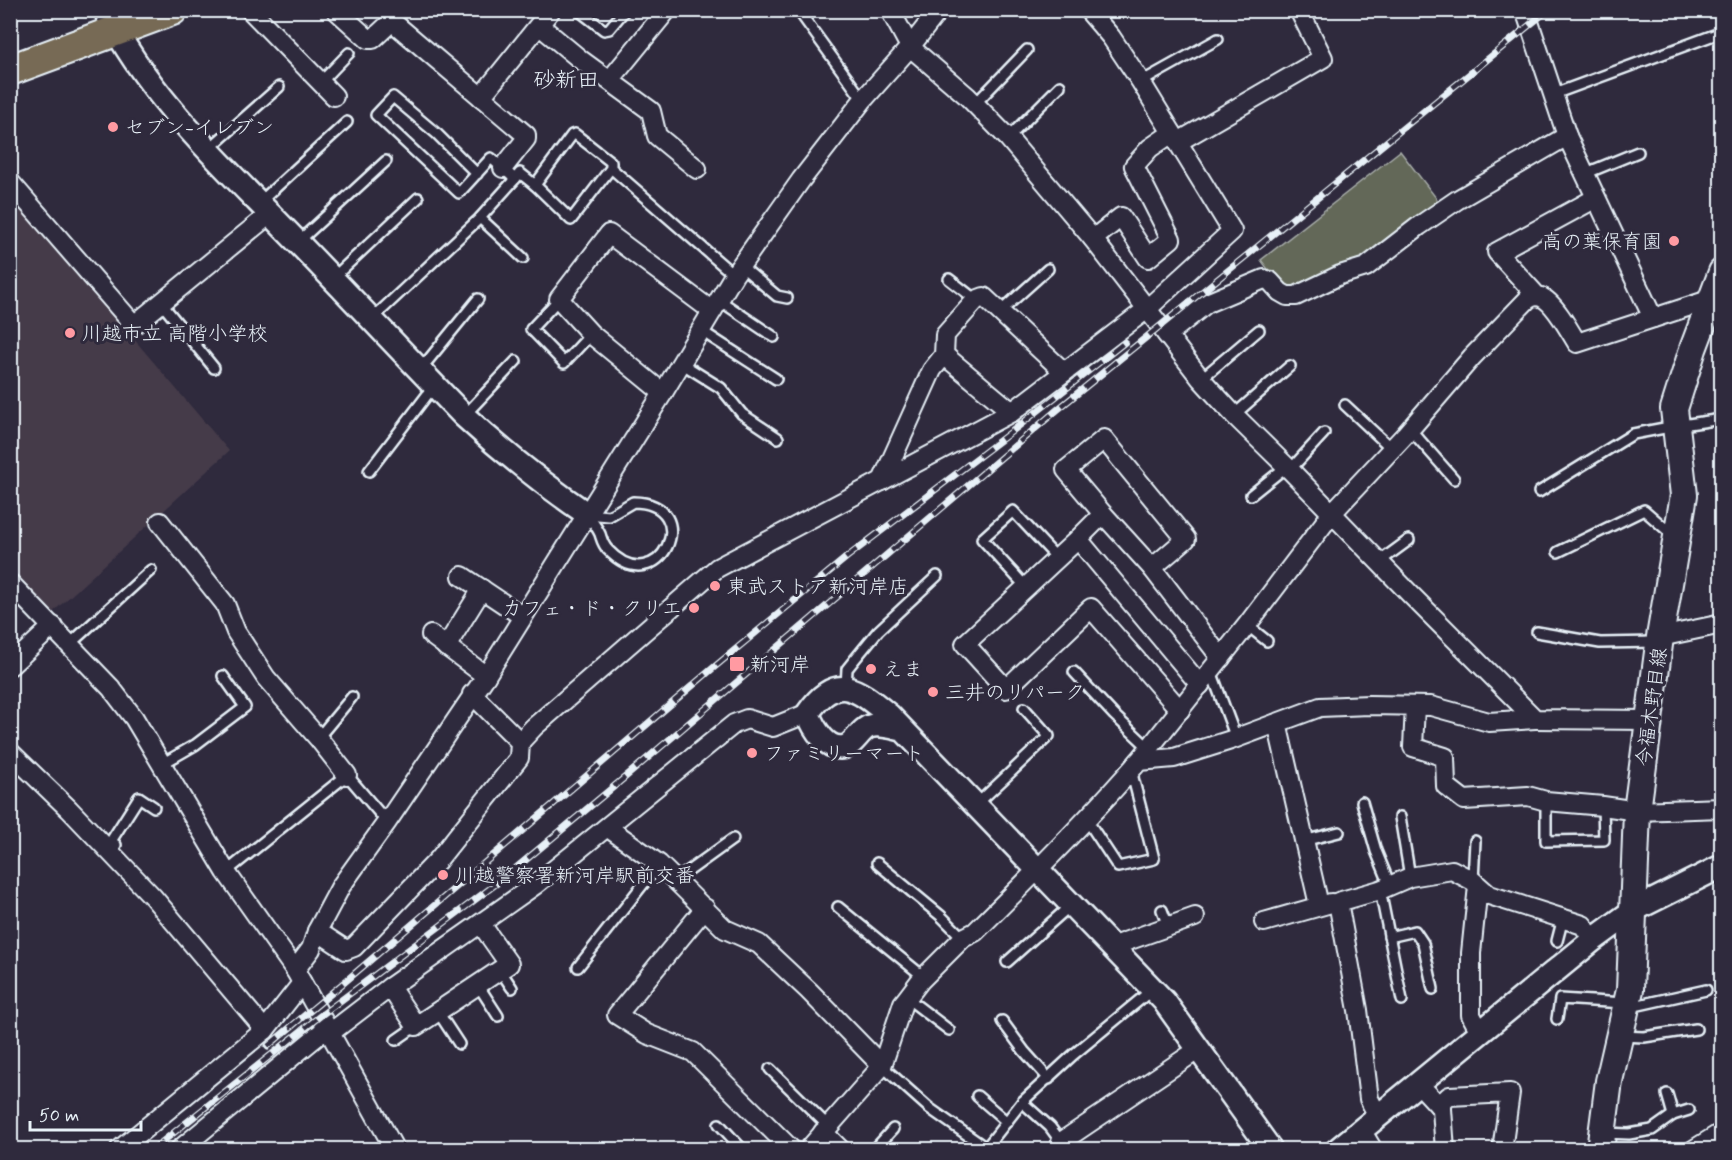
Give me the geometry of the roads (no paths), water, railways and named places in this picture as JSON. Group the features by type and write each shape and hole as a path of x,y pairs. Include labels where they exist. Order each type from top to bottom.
{"highway":[{"path":"10,70 110,21 172,10"}],"main road":[{"name":"今福木野目線","path":"1602,1141 1609,1082 1628,1005 1637,811 1660,640 1684,495 1674,409 1716,298 1722,272"}],"street":[{"path":"250,10 327,89"},
{"path":"336,10 368,39 373,39 389,24 394,23 526,135 509,173"},
{"path":"481,97 551,10"},
{"path":"610,80 667,10"},
{"path":"890,10 910,47 975,104 1008,138 1093,239 1201,379 1535,719"},
{"path":"119,1149 265,1030 298,977 317,931 341,886 486,676 737,270 801,180 863,99 910,47 939,10"},
{"path":"317,931 346,950 354,947 438,860 519,758 520,742 534,727 717,568 1012,412 1147,309 1233,231 1141,82 1111,37 1088,10"},
{"path":"1093,239 1121,217 1148,258 1171,239 1134,166 1150,148 1323,58 1299,10"},
{"path":"1525,10 1567,136 1653,318"},
{"path":"110,21 144,76 207,151 427,379 507,456 547,488 587,514"},
{"path":"540,26 581,60 651,111 657,136 697,169"},
{"path":"1167,335 1207,303 1264,279 1270,281 1287,296 1296,296 1340,275 1366,267 1456,200 1567,136"},
{"path":"10,182 134,325 162,304 264,209"},
{"path":"1596,198 1497,252 1537,296 1550,303 1577,343 1716,298"},
{"path":"663,393 591,334 559,299 609,234 716,305"},
{"path":"808,1149 882,1065 903,1003 924,977 963,938 975,932 1087,820 1140,760 1200,685 1332,513 1410,429 1472,357 1527,300 1537,296"},
{"path":"882,481 932,370 944,355 945,334 976,300 984,297 1064,372"},
{"path":"944,355 1012,412"},
{"path":"1152,568 1186,539 1104,439 1066,470 1152,568 1216,664"},
{"path":"1104,514 965,644 1006,689 1090,608 1180,710"},
{"path":"160,522 225,604 236,632 266,678 347,775"},
{"path":"1078,539 1200,685"},
{"path":"462,576 522,616"},
{"path":"12,586 111,688 134,718 186,809 298,977 395,1149"},
{"path":"446,647 482,589"},
{"path":"1660,640 1722,624"},
{"path":"10,666 53,626"},
{"path":"431,635 486,676"},
{"path":"179,1149 328,1030 535,885 739,721 747,719 773,727 808,713 818,698 836,687 863,707 879,726 900,729"},
{"path":"472,694 520,742"},
{"path":"1416,706 1413,747 1444,757 1446,786 1464,800 1528,796 1546,801 1637,811 1722,808"},
{"path":"1140,760 1174,759 1320,707 1431,706 1489,722 1535,719 1649,720"},
{"path":"808,713 813,726 824,739 841,747 848,745 863,707"},
{"path":"863,707 890,716 900,729 1039,869 1153,989 1271,1149"},
{"path":"1277,723 1319,905"},
{"path":"11,752 153,897 265,1030"},
{"path":"608,828 659,864 725,929 759,944 882,1065"},
{"path":"1264,922 1319,905 1338,902 1410,877 1452,870 1476,883 1489,895 1583,925 1593,940"},
{"path":"1337,1149 1593,940 1634,910 1720,872"},
{"path":"1476,883 1471,952 1471,1005 1472,1015 1480,1032"},
{"path":"1338,902 1358,1010 1373,1149"},
{"path":"705,908 617,1015 647,1034 693,1052 792,1149"},
{"path":"1113,946 1165,918 1195,917"},
{"path":"390,987 416,1026 500,970 509,963 481,924"},
{"path":"1064,1145 1199,1049"},
{"path":"1418,1083 1442,1109 1445,1149"},
{"path":"1438,1106 1449,1096 1510,1093 1503,1149"},
{"path":"826,1129 841,1149"},
{"path":"1696,1149 1722,1132"}],"lane":[{"path":"578,10 604,30 609,29 625,10"},
{"path":"798,10 863,99"},
{"path":"1554,94 1722,32"},
{"path":"1141,82 1218,39"},
{"path":"975,104 1027,50"},
{"path":"327,89 349,53"},
{"path":"1008,138 1060,86"},
{"path":"207,151 279,87"},
{"path":"477,174 437,134 393,97 376,115 459,193 477,174 491,158 509,173 520,173 571,220 610,168 611,162 575,134 535,185"},
{"path":"264,209 347,122"},
{"path":"1584,174 1638,152"},
{"path":"296,243 386,161"},
{"path":"610,168 737,270 777,296 787,298"},
{"path":"371,320 480,218 509,173"},
{"path":"332,279 418,198"},
{"path":"480,218 523,258"},
{"path":"1000,312 1048,269"},
{"path":"949,279 976,300"},
{"path":"369,471 478,299"},
{"path":"559,299 531,329 564,363 591,334"},
{"path":"162,304 214,368"},
{"path":"716,305 774,337"},
{"path":"700,330 776,379"},
{"path":"1201,379 1259,330"},
{"path":"464,416 516,361"},
{"path":"681,363 721,388 742,414 778,438"},
{"path":"1234,415 1290,366"},
{"path":"1345,405 1392,449"},
{"path":"1539,492 1633,434 1722,419"},
{"path":"1410,429 1454,479"},
{"path":"1251,495 1288,468 1324,433"},
{"path":"633,502 643,502 664,514 669,522 671,541 665,551 654,561 643,566 626,564 607,550 600,533 587,514 609,516 633,502"},
{"path":"1558,552 1644,510 1677,539"},
{"path":"1026,587 982,539 1013,511 1057,558"},
{"path":"1379,562 1409,540"},
{"path":"70,644 151,570"},
{"path":"863,707 847,669 878,630 936,576"},
{"path":"1247,625 1267,641"},
{"path":"1537,632 1600,643 1660,640"},
{"path":"1216,664 1236,738"},
{"path":"1074,672 1114,715 1140,760 1154,859 1118,867 1087,820"},
{"path":"162,765 195,745 245,707 223,676"},
{"path":"318,738 352,697"},
{"path":"976,805 1049,736 1024,708"},
{"path":"226,872 347,775 387,822"},
{"path":"109,851 116,845 111,841 139,797 154,807"},
{"path":"1546,801 1546,841 1604,840 1603,806"},
{"path":"1362,802 1385,887 1389,937 1402,1000"},
{"path":"1400,817 1410,877"},
{"path":"1303,841 1339,832"},
{"path":"676,880 733,839"},
{"path":"1475,841 1476,883"},
{"path":"877,863 942,916 963,938"},
{"path":"578,967 659,864"},
{"path":"1006,962 1072,904"},
{"path":"838,907 924,977"},
{"path":"1557,941 1563,918"},
{"path":"1389,937 1415,931 1423,944 1433,989"},
{"path":"500,970 512,988"},
{"path":"478,985 498,1016"},
{"path":"882,1065 929,1108 985,1149 1022,1102 1072,1055 1153,989"},
{"path":"1557,1019 1560,999 1628,1005 1706,990"},
{"path":"907,998 949,1030"},
{"path":"438,1012 459,1044"},
{"path":"1002,1021 1049,1079"},
{"path":"396,1040 416,1026"},
{"path":"1620,1036 1644,1037 1696,1029"},
{"path":"770,1069 826,1129"},
{"path":"1667,1094 1673,1115"},
{"path":"977,1096 1007,1122"},
{"path":"1022,1102 1050,1127 1064,1145"},
{"path":"1602,1141 1652,1130 1673,1115 1689,1110"},
{"path":"719,1124 743,1149"},
{"path":"874,1149 893,1129"}],"railway":[{"path":"152,1150 320,1016 504,878 1057,410 1548,10"},
{"path":"268,1046 847,557 1125,342"}],"place":[{"name":"セブン-イレブン","path":"113,127"},
{"name":"高の葉保育園","path":"1674,241"},
{"name":"川越市立 高階小学校","path":"70,333"},
{"name":"東武ストア新河岸店","path":"715,586"},
{"name":"カフェ・ド・クリエ","path":"694,608"},
{"name":"新河岸","path":"737,664"},
{"name":"えま","path":"871,669"},
{"name":"三井のリパーク","path":"933,692"},
{"name":"ファミリーマート","path":"752,753"},
{"name":"川越警察署新河岸駅前交番","path":"443,875"}],"district":[{"name":"砂新田","path":"566,79"}]}
